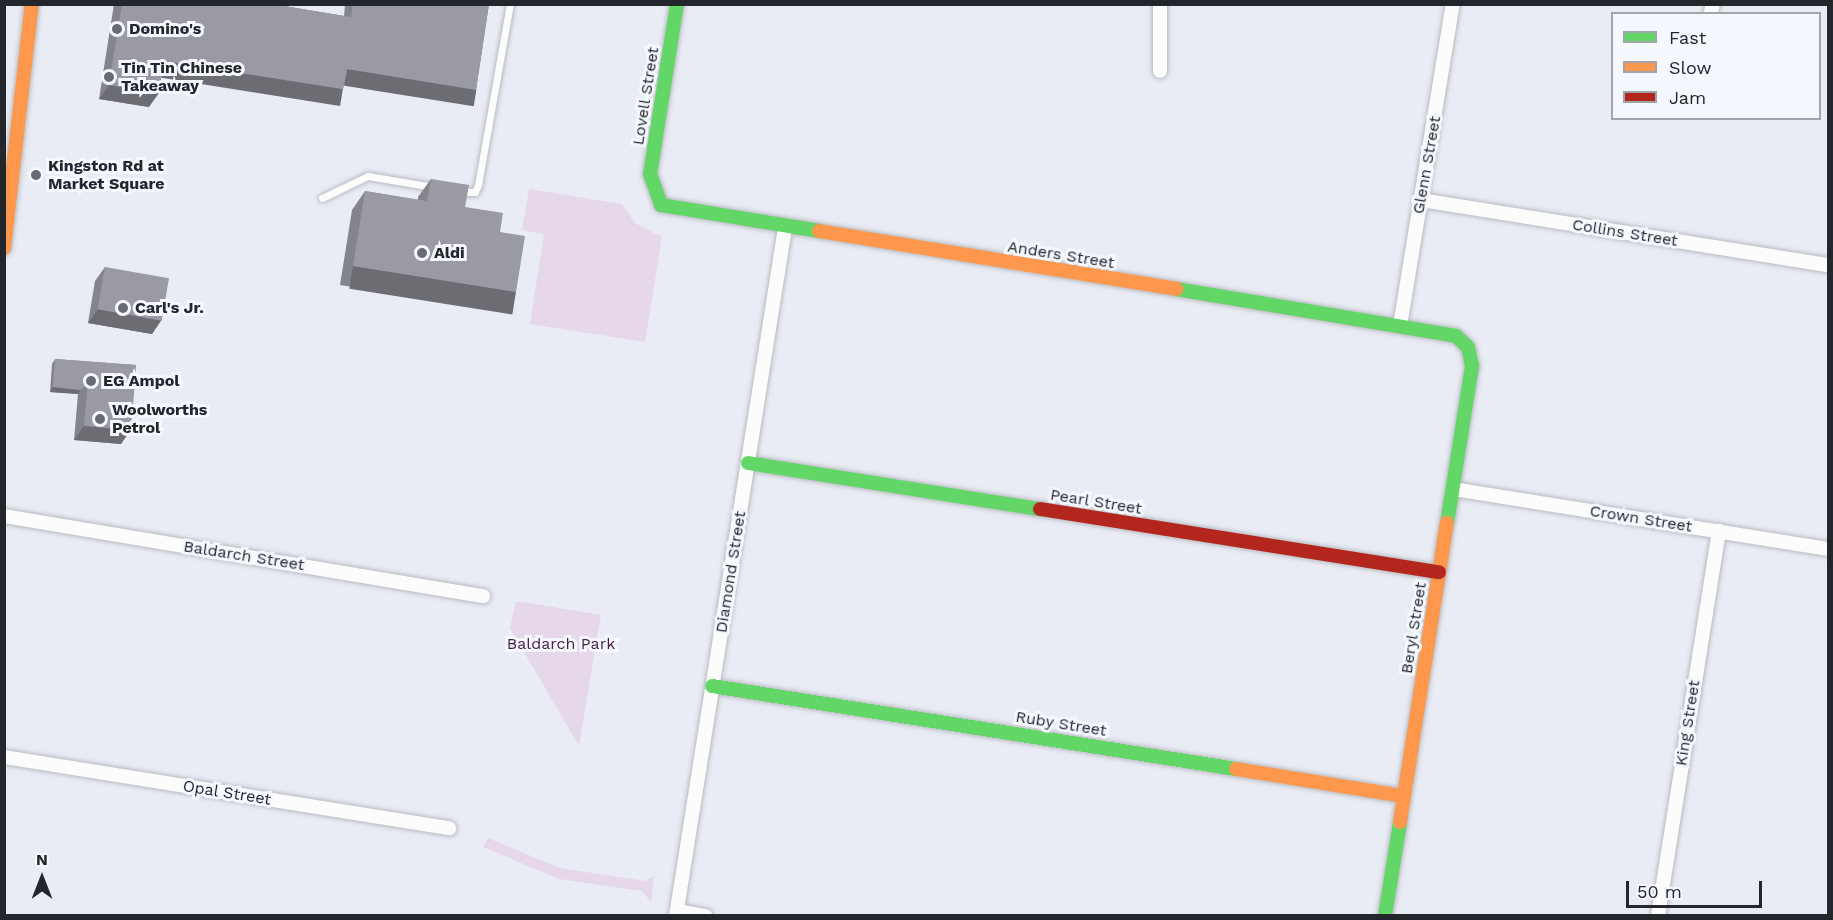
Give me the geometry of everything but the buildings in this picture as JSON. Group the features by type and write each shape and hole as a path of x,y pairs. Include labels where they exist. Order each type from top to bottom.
{"street":[{"path":"4,248 32,4"},
{"name":"Lovell Street","path":"652,193 650,174 677,4"},
{"path":"1160,4 1160,71"},
{"name":"Glenn Street","path":"1400,326 1453,4"},
{"name":"Anders Street","path":"652,193 661,205 680,212 1400,326 1456,336 1468,347"},
{"name":"Collins Street","path":"1421,200 1828,265"},
{"name":"Diamond Street","path":"676,913 785,228"},
{"name":"Beryl Street","path":"1385,915 1472,366 1468,347"},
{"name":"Pearl Street","path":"748,463 1439,572"},
{"name":"Crown Street","path":"1453,489 1828,549"},
{"name":"Baldarch Street","path":"4,516 483,596"},
{"name":"King Street","path":"1658,915 1719,531"},
{"name":"Ruby Street","path":"712,686 1403,796"},
{"name":"Opal Street","path":"4,757 449,828"},
{"path":"676,913 706,915"}],"lane":[{"path":"322,198 368,176 475,192 510,4"}],"green space":[{"path":"529,189 622,204 635,223 662,237 645,342 530,324 544,234 522,230"},
{"name":"Baldarch Park","path":"516,601 601,615 579,746 510,628"},
{"path":"488,838 560,868 645,881 654,876 651,902 642,891 559,879 483,847"}],"traffic: fast":[{"path":"677,4 650,174 661,205 819,231"},
{"path":"1176,289 1456,336 1468,347 1472,366 1447,523"},
{"path":"748,463 1040,509"},
{"path":"712,686 1236,769"},
{"path":"1385,916 1400,822"}],"traffic: slow":[{"path":"4,248 32,4"},
{"path":"819,231 1176,289"},
{"path":"1400,822 1447,523"},
{"path":"1236,769 1403,796"}],"traffic: jam":[{"path":"1040,509 1439,572"}],"place":[{"name":"Domino's","path":"117,29"},
{"name":"Tin Tin Chinese Takeaway","path":"109,77"},
{"name":"Kingston Rd at Market Square","path":"36,175"},
{"name":"Aldi","path":"422,253"},
{"name":"Carl's Jr.","path":"123,308"},
{"name":"EG Ampol","path":"91,381"},
{"name":"Woolworths Petrol","path":"100,419"}]}
